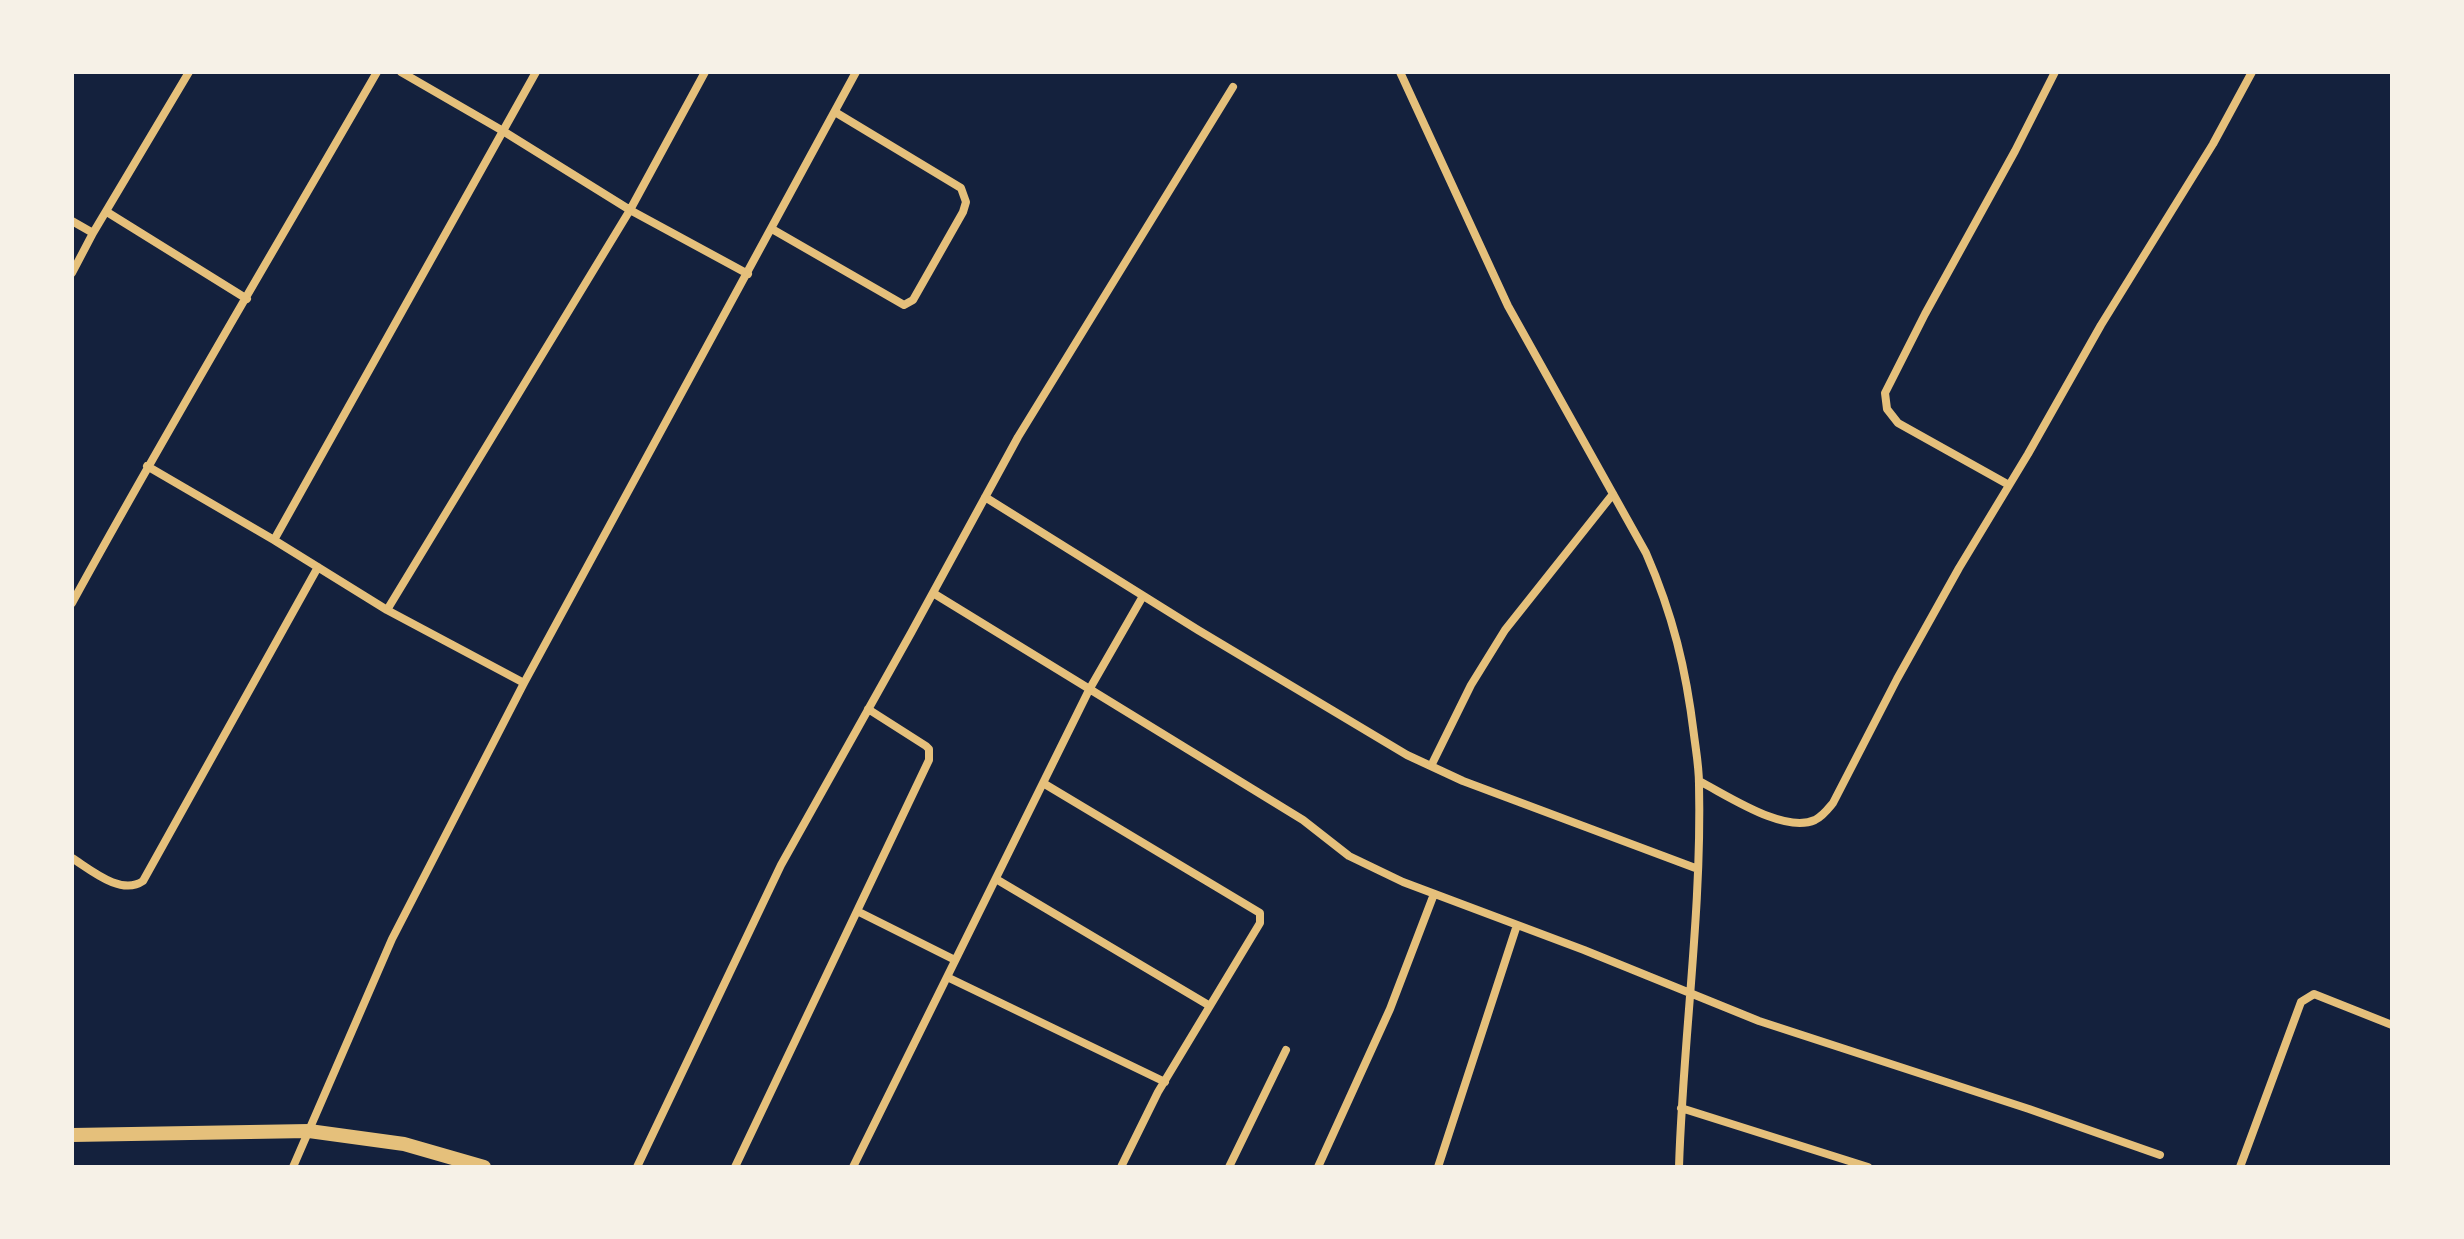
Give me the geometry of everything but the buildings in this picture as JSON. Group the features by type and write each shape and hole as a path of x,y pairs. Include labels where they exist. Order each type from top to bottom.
{"street":[{"path":"72,273 189,72"},
{"path":"72,603 147,466 377,72"},
{"path":"401,72 630,210 748,274"},
{"path":"274,540 536,72"},
{"path":"387,610 630,210 705,72"},
{"path":"293,1167 392,939 524,683 856,72"},
{"path":"1400,72 1508,306 1646,553 1675,626 1690,705 1699,781 1698,869 1679,1167"},
{"path":"2009,485 1898,423 1887,409 1885,393 2055,72"},
{"path":"1699,781 1776,819 1798,823 1814,821 1833,803 1959,568 2101,325 2213,144 2252,72"},
{"path":"637,1167 781,865 1026,423 1233,87"},
{"path":"772,229 904,305 913,300 963,212 966,202 961,188 835,112"},
{"path":"107,212 247,299"},
{"path":"72,221 93,233"},
{"path":"147,466 387,610 524,683"},
{"path":"1431,766 1471,685 1505,630 1613,494"},
{"path":"985,497 1383,741 1463,781 1698,869"},
{"path":"72,858 116,884 128,887 143,881 318,567"},
{"path":"933,593 1303,820 1349,856 1403,882 1759,1021 2160,1155"},
{"path":"853,1167 1089,690 1143,596"},
{"path":"735,1167 929,755 926,746 868,709"},
{"path":"1043,783 1260,913 1260,923 1165,1082 1121,1167"},
{"path":"996,879 1210,1006"},
{"path":"1318,1167 1390,1009 1434,894"},
{"path":"857,911 955,960"},
{"path":"1438,1167 1517,925"},
{"path":"947,977 1165,1082"},
{"path":"2240,1167 2301,1002 2314,994 2392,1025"},
{"path":"1229,1167 1286,1050"},
{"path":"1681,1108 1868,1167"},
{"path":"72,1135 309,1131 404,1144 484,1167"}]}
